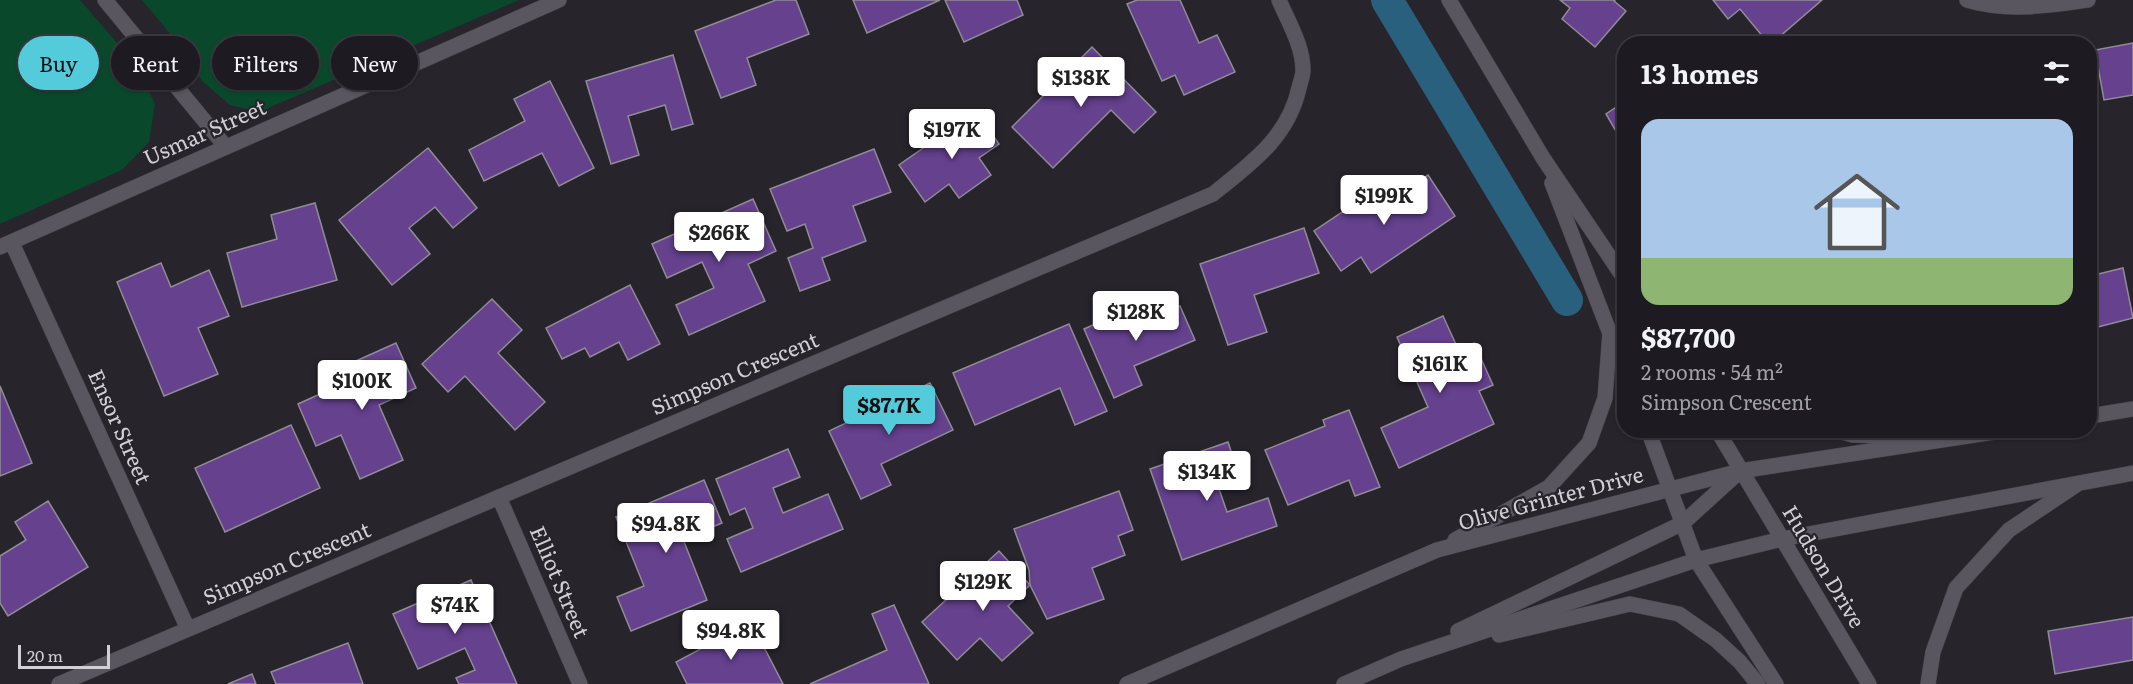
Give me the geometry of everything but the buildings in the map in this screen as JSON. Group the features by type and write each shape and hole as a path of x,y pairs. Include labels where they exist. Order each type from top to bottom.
{"street":[{"path":"105,0 226,147"},
{"name":"Usmar Street","path":"6,245 560,0"},
{"name":"Simpson Crescent","path":"59,684 1213,194 1256,159 1286,124 1296,103 1303,70 1297,40 1279,0"},
{"path":"1449,0 1543,159 1617,268"},
{"path":"1967,0 1995,7 2088,0"},
{"path":"1543,159 1617,351"},
{"name":"Ensor Street","path":"6,245 188,629"},
{"path":"1437,550 1549,487 1588,443 1605,398 1610,332"},
{"path":"2097,415 2133,409"},
{"path":"1651,438 1696,560 1776,684"},
{"name":"Hudson Drive","path":"1721,438 1869,684"},
{"name":"Olive Grinter Drive","path":"1127,684 1437,550 1740,471 1966,438"},
{"path":"1344,684 1401,659 1683,523 1740,471"},
{"path":"1401,659 1696,560 1782,539 2133,473"},
{"path":"1928,684 1933,651 1956,588 2009,530 2081,482"},
{"name":"Elliot Street","path":"499,496 580,684"},
{"path":"1401,659 1630,604 1679,614 1716,640 1740,662 1758,684"}],"green space":[{"path":"0,0 80,0 111,36 111,90 148,90 155,104 149,142 122,170 0,224"},
{"path":"142,0 519,0 418,44 418,36 331,36 331,81 319,86 319,36 212,36 212,90 200,78 200,36 171,36"},
{"path":"212,90 310,90 259,112 230,105"}],"waterway":[{"path":"1387,0 1567,300"}]}
